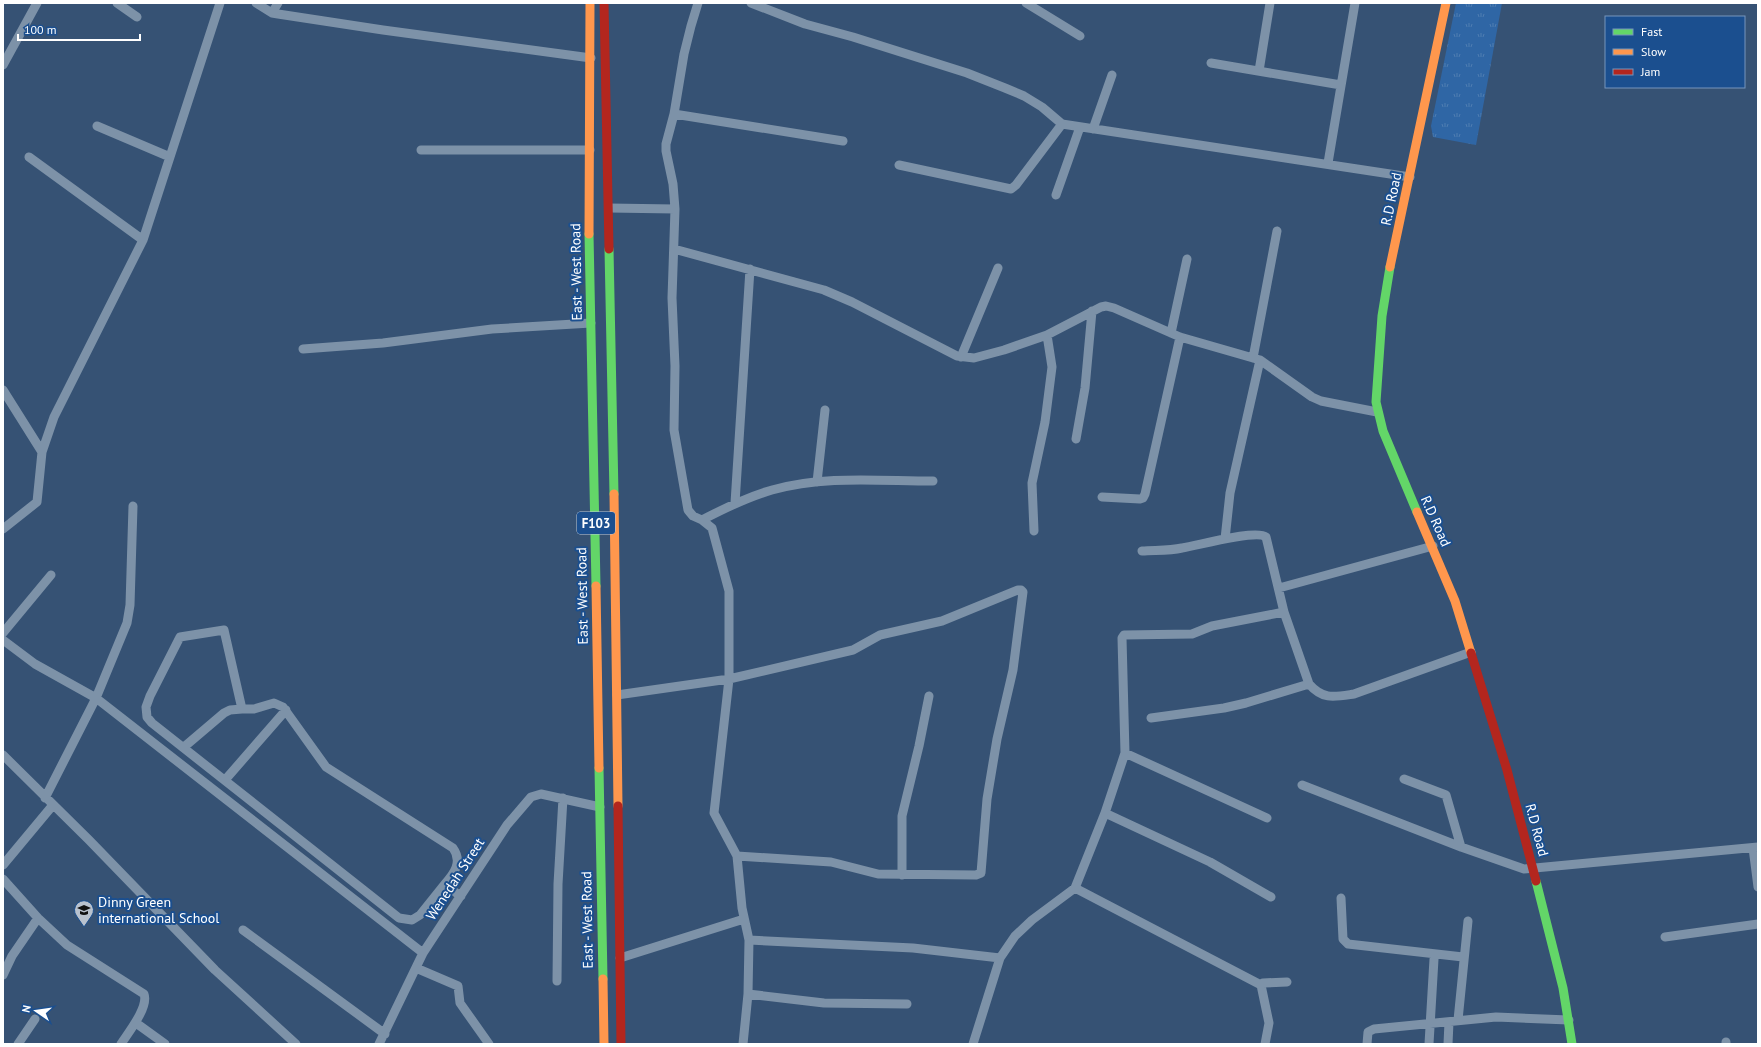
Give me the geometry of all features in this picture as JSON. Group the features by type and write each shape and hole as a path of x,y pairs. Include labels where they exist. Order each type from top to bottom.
{"main road":[{"name":"East - West Road","path":"590,3 591,58 589,206 604,1044"},
{"name":"F103","path":"604,3 615,539 621,1044"},
{"name":"R.D Road","path":"1446,3 1384,300 1376,402 1377,412 1383,431 1455,601 1471,652 1507,770 1533,869 1563,988 1572,1044"},
{"path":"596,540 615,539"}],"street":[{"path":"3,65 37,3"},
{"path":"117,3 137,17"},
{"path":"3,529 37,502 42,452 61,403 143,240 220,3"},
{"path":"256,3 272,13 383,30 591,58"},
{"path":"272,13 278,3"},
{"path":"698,3 684,54 674,114 666,144 666,151 673,184 675,209 672,298 675,366 674,430 688,510 693,516 702,520 712,528 729,591 729,679 714,813 737,856 744,919 749,940 748,994 743,1044"},
{"path":"751,3 805,24 853,37 953,69 1005,88 1030,100 1062,124 1328,163 1410,177"},
{"path":"1026,3 1080,36"},
{"path":"1259,71 1270,3"},
{"path":"1328,163 1355,3"},
{"path":"1211,63 1341,85"},
{"path":"1093,129 1112,75"},
{"path":"674,114 843,141"},
{"path":"899,165 1011,188 1016,185 1062,124"},
{"path":"97,126 170,157"},
{"path":"1056,195 1080,127"},
{"path":"421,150 590,150"},
{"path":"29,157 143,240"},
{"path":"609,208 675,209"},
{"path":"1225,539 1230,493 1257,359 1277,231"},
{"path":"674,249 811,286 852,302 961,357 974,358 1047,335 1101,307 1114,308 1175,335 1257,359 1312,397 1321,401 1377,412"},
{"path":"1102,497 1140,499 1143,498 1145,494 1175,335 1187,258"},
{"path":"961,357 998,268"},
{"path":"735,503 750,269"},
{"path":"1076,439 1085,388 1092,311"},
{"path":"303,349 383,343 492,329 591,323"},
{"path":"1034,531 1032,483 1045,422 1052,367 1047,335"},
{"path":"3,390 42,452"},
{"path":"817,482 825,410"},
{"path":"702,520 735,503 773,490 817,482 843,480 933,481"},
{"path":"45,798 96,698 127,623 130,604 133,506"},
{"path":"1142,551 1180,549 1225,539 1258,535 1266,537 1284,612 1310,684 1317,693 1326,696 1334,697 1354,694 1471,652"},
{"path":"1279,588 1433,546"},
{"path":"3,633 51,575"},
{"path":"617,695 729,679 853,650 880,635 942,621 1018,590 1023,592 1013,670 997,739 987,799 981,872 976,874 902,875 870,873 831,862 737,856"},
{"path":"973,1044 1000,958 1015,936 1032,920 1075,888 1105,813 1124,753 1122,638 1124,635 1192,634 1212,626 1284,612"},
{"path":"184,747 224,713 230,710 254,709 274,703 279,704 286,710 326,767 452,848 457,854 458,864 454,874 420,915 412,920 399,918 225,780 184,747 147,717 146,707 150,696 180,637 222,629 226,631 242,709"},
{"path":"3,640 35,664 96,698 423,953"},
{"path":"1151,718 1224,708 1310,684"},
{"path":"902,875 902,816 919,746 929,696"},
{"path":"225,780 286,710"},
{"path":"1124,753 1267,818"},
{"path":"3,755 89,840 215,970 291,1042"},
{"path":"1404,779 1446,795 1461,847"},
{"path":"1302,785 1461,847 1511,865 1524,868 1533,869 1756,848 1758,887"},
{"name":"Wenedah Street","path":"379,1044 423,953 507,825 531,797 542,794 600,807"},
{"path":"557,981 558,884 563,798"},
{"path":"3,865 52,805"},
{"path":"1105,813 1210,862 1271,897"},
{"path":"3,879 38,918 78,953 144,994 146,998 145,1002 136,1023 121,1044"},
{"path":"444,885 461,896"},
{"path":"1075,888 1261,985 1287,982"},
{"path":"1341,898 1343,939 1348,944 1464,957"},
{"path":"3,975 12,956 38,918"},
{"path":"620,958 744,919"},
{"path":"1458,1020 1468,920"},
{"path":"1665,937 1758,924"},
{"path":"244,930 385,1034"},
{"path":"749,940 913,948 1000,958"},
{"path":"1429,1044 1434,959"},
{"path":"416,968 458,986 460,1003 489,1044"},
{"path":"1261,985 1269,1024 1265,1044"},
{"path":"748,994 824,1003 907,1004"},
{"path":"1367,1044 1368,1032 1374,1029 1496,1017 1568,1020"},
{"path":"18,1044 35,1018"},
{"path":"1448,1044 1449,1022"},
{"path":"136,1023 165,1044"}],"green space":[{"path":"1456,3 1502,3 1476,145 1433,137 1431,126"}],"traffic: fast":[{"path":"589,234 596,586"},
{"path":"609,249 614,494"},
{"path":"1390,267 1382,316 1376,402 1383,431 1417,512"},
{"path":"599,768 603,979"},
{"path":"1536,881 1563,988 1572,1044"}],"traffic: slow":[{"path":"589,234 590,3"},
{"path":"1390,267 1446,3"},
{"path":"614,494 618,806"},
{"path":"1417,512 1455,601 1471,653"},
{"path":"596,586 599,768"},
{"path":"603,979 604,1044"}],"traffic: jam":[{"path":"604,3 609,249"},
{"path":"1471,653 1507,770 1536,881"},
{"path":"618,806 621,1044"}],"place":[{"name":"Dinny Green international School","path":"84,927"}]}
